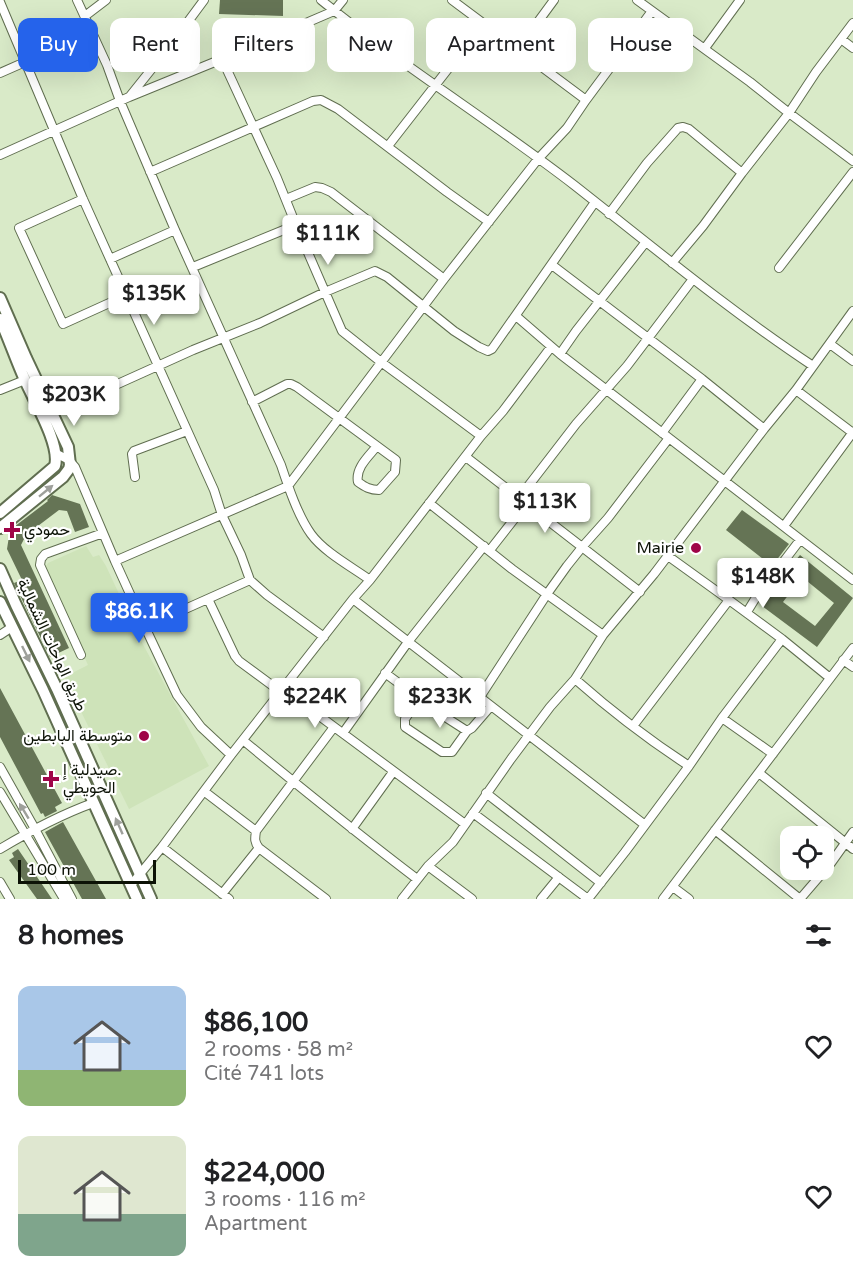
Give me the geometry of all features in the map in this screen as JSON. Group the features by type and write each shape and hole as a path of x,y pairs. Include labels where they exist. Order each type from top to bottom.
{"main road":[{"path":"0,298 68,447 69,460 69,469 63,477 0,528"},
{"path":"0,319 52,440 56,462 55,466 0,513"},
{"name":"طريق الواحات الشمالية","path":"0,569 62,699 151,899"},
{"name":"طريق الواحات الشمالية","path":"0,602 62,729 137,899"}],"street":[{"path":"77,0 107,65 175,230 281,465 304,522 311,534 330,552 370,580"},
{"path":"85,16 106,0"},
{"path":"321,0 436,86 499,129 645,243 813,366"},
{"path":"315,19 334,11 343,0"},
{"path":"452,0 475,18"},
{"path":"540,18 554,0"},
{"path":"638,0 853,161"},
{"path":"705,48 740,0"},
{"path":"0,2 18,45"},
{"path":"129,97 170,46 199,2"},
{"path":"115,561 288,486 444,279 538,159 567,128 652,11"},
{"path":"672,263 789,113 853,23"},
{"path":"841,39 853,48"},
{"path":"0,155 129,97 212,63"},
{"path":"0,73 18,65"},
{"path":"29,72 83,199 214,490 222,515 250,580 324,638"},
{"path":"228,72 286,199 342,331 481,436"},
{"path":"388,146 447,72"},
{"path":"549,72 586,100"},
{"path":"150,172 313,100 321,100 338,109 489,222"},
{"path":"609,214 647,163 678,128 689,129 742,173"},
{"path":"779,268 853,172"},
{"path":"286,199 315,187 331,192 444,279"},
{"path":"83,199 19,228 63,324 127,295"},
{"path":"51,412 375,271 387,277 454,331 484,351 488,351 492,349 516,316 595,202"},
{"path":"193,267 296,225"},
{"path":"110,259 175,230"},
{"path":"560,354 645,243"},
{"path":"552,265 764,429"},
{"path":"519,498 570,432 627,366 693,279"},
{"path":"402,899 428,866 453,842 550,707 575,679 603,635 668,556 796,390 853,311"},
{"path":"516,316 550,347 853,580"},
{"path":"830,344 853,361"},
{"path":"131,885 162,848 231,755 353,599 503,411 550,347"},
{"path":"662,433 702,379"},
{"path":"0,390 25,380"},
{"path":"252,402 279,387 291,384 297,387 396,460 395,472 379,490 374,490 358,482 357,476 358,471 377,446"},
{"path":"784,526 853,433 796,390"},
{"path":"135,477 132,454 134,451 187,431"},
{"path":"480,697 547,594 669,438"},
{"path":"55,453 69,460 78,474 115,561 177,695 201,727 231,755"},
{"path":"466,457 640,592"},
{"path":"429,503 603,635"},
{"path":"343,733 408,642 526,504"},
{"path":"81,654 40,565 41,559 45,554 103,533"},
{"path":"747,612 800,540"},
{"path":"668,556 747,612 830,678"},
{"path":"145,627 250,580"},
{"path":"208,599 235,656 244,665 343,733 465,824"},
{"path":"353,599 645,825"},
{"path":"633,726 729,600"},
{"path":"0,635 12,627"},
{"path":"473,813 588,899 782,639"},
{"path":"663,899 853,648"},
{"path":"843,660 853,667"},
{"path":"385,673 467,731"},
{"path":"575,679 633,726 689,766"},
{"path":"439,713 460,683"},
{"path":"419,699 405,719 405,727 442,752 452,752 467,731 491,706"},
{"path":"722,718 773,754"},
{"path":"326,899 259,848 256,844 256,831 334,727"},
{"path":"244,741 417,879"},
{"path":"0,767 72,899"},
{"path":"352,829 393,772"},
{"path":"759,773 853,849"},
{"path":"0,792 3,805 26,834 64,899"},
{"path":"205,792 256,831"},
{"path":"486,793 601,883"},
{"path":"0,849 72,810 93,803"},
{"path":"715,830 800,899 853,832"},
{"path":"162,848 226,897 259,848"},
{"path":"428,866 472,899"},
{"path":"541,899 559,877"},
{"path":"0,882 2,892 10,899"},
{"path":"673,887 689,899"},
{"path":"309,899 315,891"}],"shaded area":[{"path":"86,546 93,557 99,555 106,566 140,639 209,766 129,809 64,677 88,665 44,569 48,563"}],"building":[{"path":"220,0 283,0 283,16 219,14"},
{"path":"52,495 80,504 89,527 75,532 67,511 59,510 26,535 21,545 69,648 50,657 14,583 22,580 7,549 10,530 48,501"},
{"path":"742,510 789,544 772,566 726,530"},
{"path":"800,555 853,598 817,647 762,606","holes":["802,577 834,603 815,626 783,602"]},
{"path":"0,688 62,803 55,807 57,811 45,817 43,813 41,814 0,737"},
{"path":"63,822 106,899 82,899 45,832"},
{"path":"18,849 52,899 37,899 9,860 14,857 12,853"}],"place":[{"name":"حمودي","path":"12,530"},
{"name":"Mairie","path":"696,548"},
{"name":"متوسطة البابطين","path":"144,736"},
{"name":"صيدلية إ. الحويطي","path":"51,779"}]}
